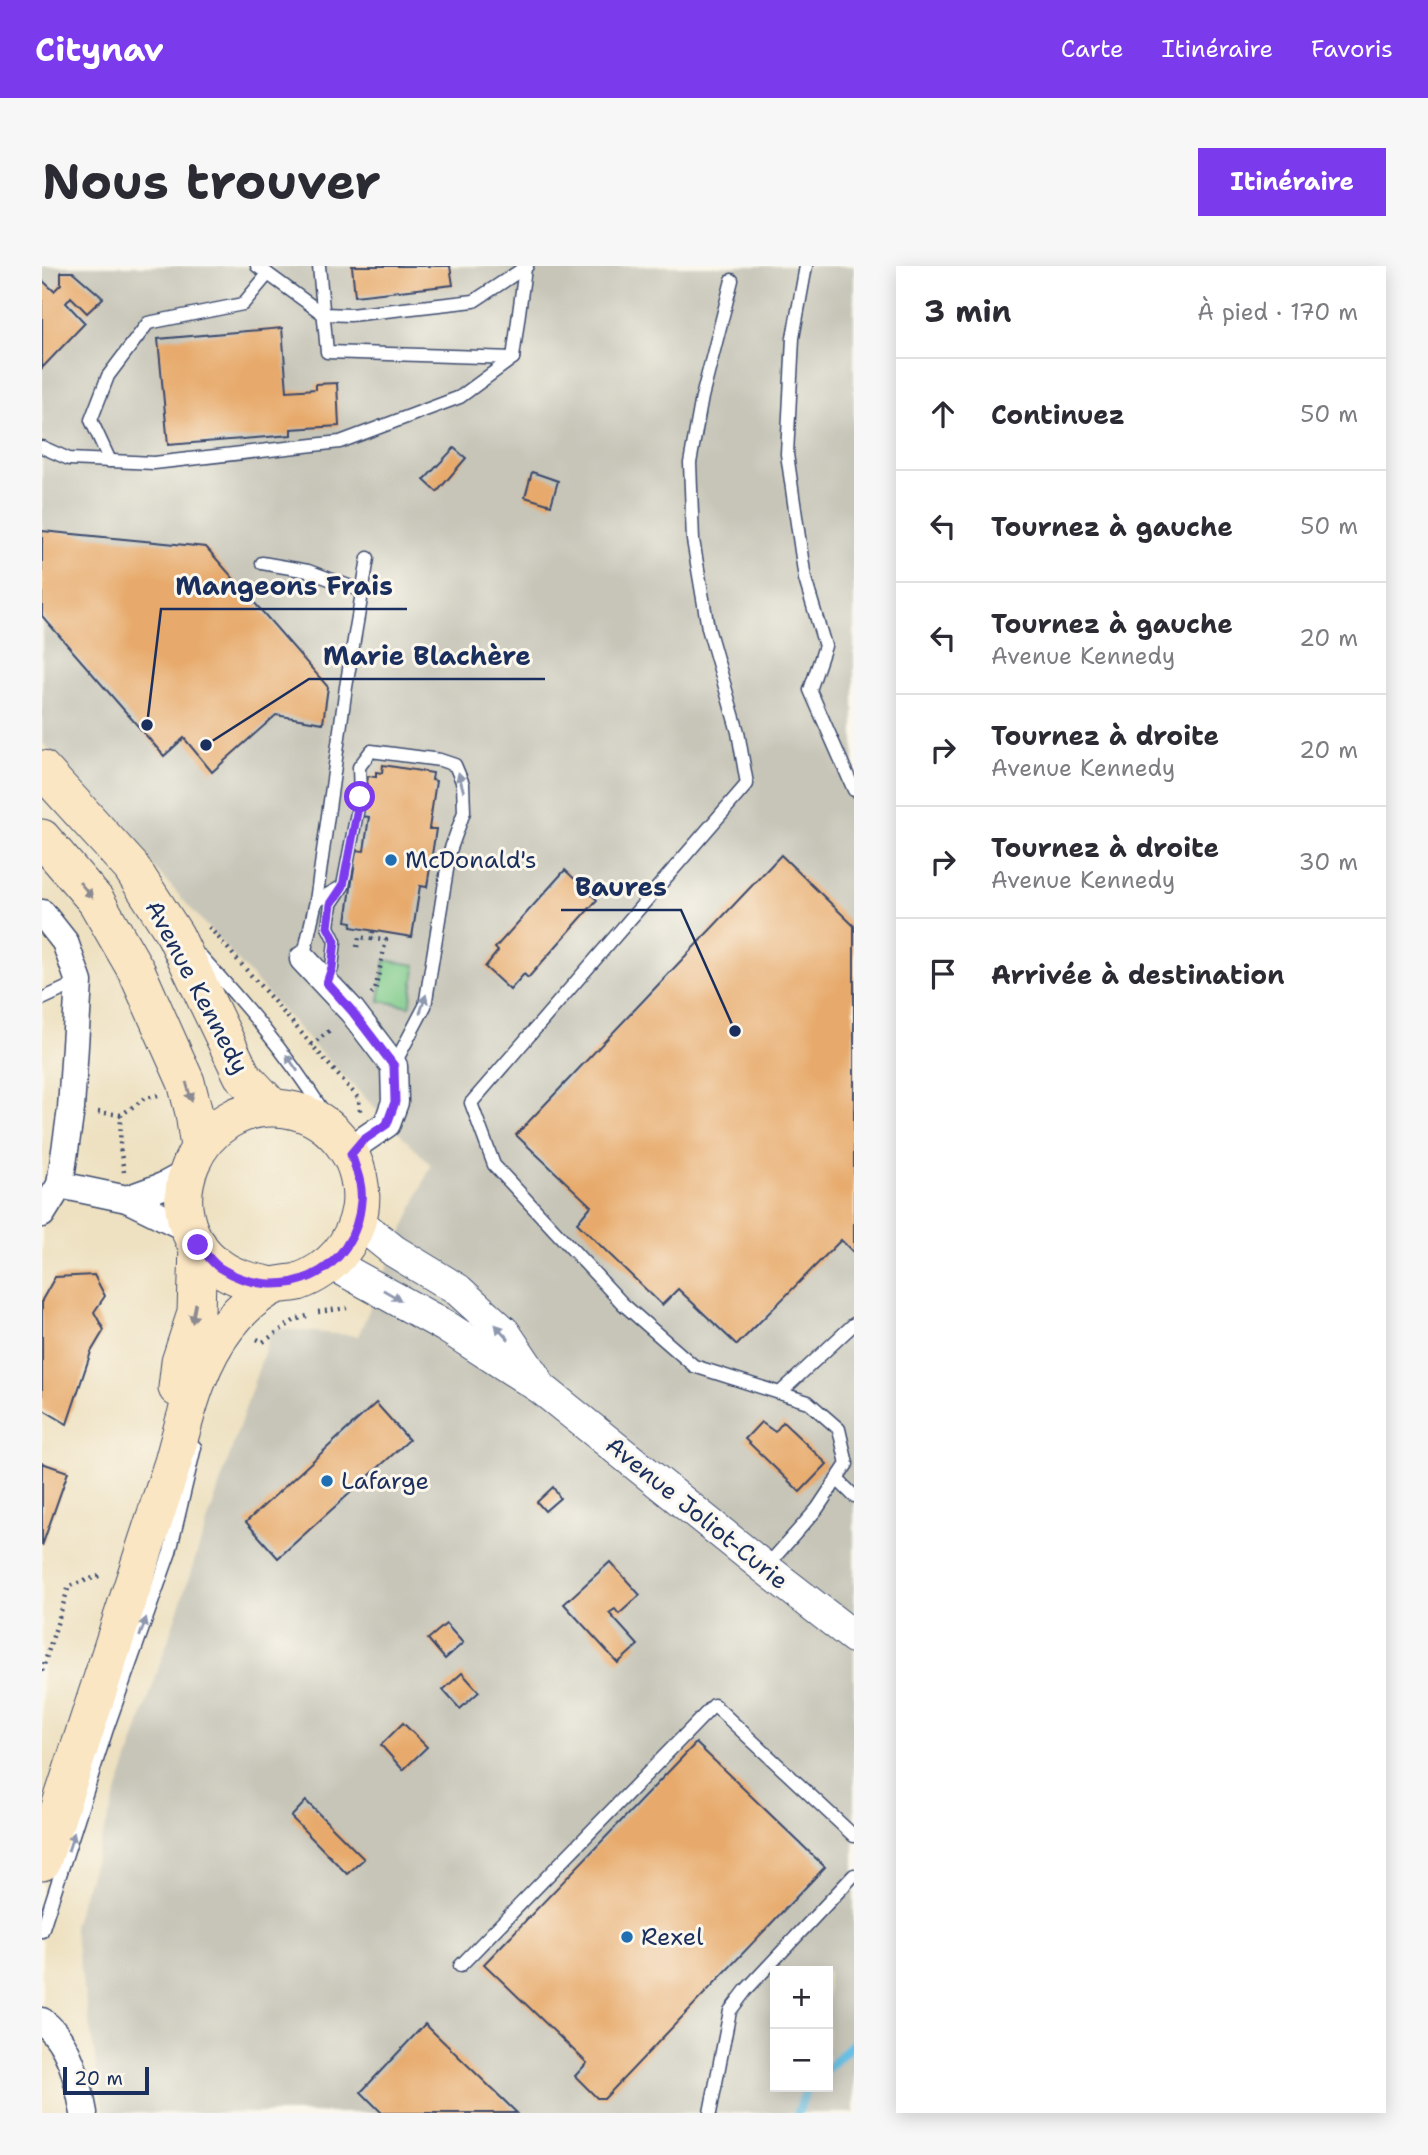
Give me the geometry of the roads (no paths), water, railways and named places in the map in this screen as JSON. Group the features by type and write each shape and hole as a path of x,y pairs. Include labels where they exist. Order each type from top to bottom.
{"main road":[{"name":"Avenue Kennedy","path":"42,769 131,867 175,935 242,1075 272,1108"},
{"name":"Avenue Kennedy","path":"42,838 96,901 137,972 186,1082 194,1113 193,1160 184,1202 194,1237 196,1313 180,1362 173,1416 185,1450"},
{"name":"Avenue Kennedy","path":"185,1450 188,1406 210,1352 228,1325 247,1305 314,1275 331,1263 348,1245 358,1222 362,1199 356,1147 338,1137 323,1123 299,1111 272,1108 244,1112 219,1126 193,1160"},
{"path":"194,1237 218,1267 244,1281 281,1290"},
{"path":"42,1862 185,1450"}],"street":[{"path":"42,913 65,942 79,982 71,1109 61,1185 42,1214"},
{"path":"303,959 352,1011 394,1066 395,1102 387,1124 356,1147"},
{"path":"127,1199 163,1186 193,1160"},
{"path":"61,1185 127,1199 194,1237"},
{"name":"Avenue Joliot-Curie","path":"358,1222 394,1251 458,1290 505,1332 541,1388"},
{"name":"Avenue Joliot-Curie","path":"331,1263 445,1326 541,1388 854,1637"},
{"path":"42,2021 51,2028 73,2064 84,2113"},
{"path":"42,2048 73,2064"}],"lane":[{"path":"257,266 323,314 350,316 474,301 526,267"},
{"path":"319,266 327,352 513,358"},
{"path":"806,266 793,338 787,454 805,579 825,646 810,690 854,790"},
{"path":"42,447 69,459 154,463 340,442 460,397 513,358 526,267"},
{"path":"110,461 91,420 108,376 148,323 243,304 268,274"},
{"path":"732,280 702,397 690,463 693,540 708,628 738,732 747,783 471,1103 494,1165 623,1304 694,1366 808,1402 839,1429 850,1464 817,1509 765,1568"},
{"path":"303,959 316,901 368,558"},
{"path":"262,563 308,571 362,591"},
{"path":"327,983 332,968 335,941 328,927 331,904 343,886 360,797 359,767 371,751 440,760 454,765 463,784 464,812 450,851 425,1006 394,1066"},
{"path":"316,901 343,886"},
{"path":"158,909 258,1019 287,1055 321,1108 323,1123"},
{"path":"42,999 79,982"},
{"path":"780,1393 854,1324"},
{"path":"200,1415 208,1391"},
{"path":"842,1444 854,1433"},
{"path":"42,1931 103,1742 170,1552 185,1450"},
{"path":"837,1479 854,1496"},
{"path":"460,1966 714,1705 854,1836"},
{"path":"710,2113 730,2011 746,1990 854,1875"}],"waterway":[{"path":"833,2063 854,2043"},
{"path":"798,2113 805,2092"}],"place":[{"name":"Mangeons Frais","path":"147,725"},
{"name":"Marie Blachère","path":"206,745"},
{"name":"McDonald's","path":"391,860"},
{"name":"Baures","path":"735,1031"},
{"name":"Lafarge","path":"327,1481"},
{"name":"Rexel","path":"627,1937"}]}
